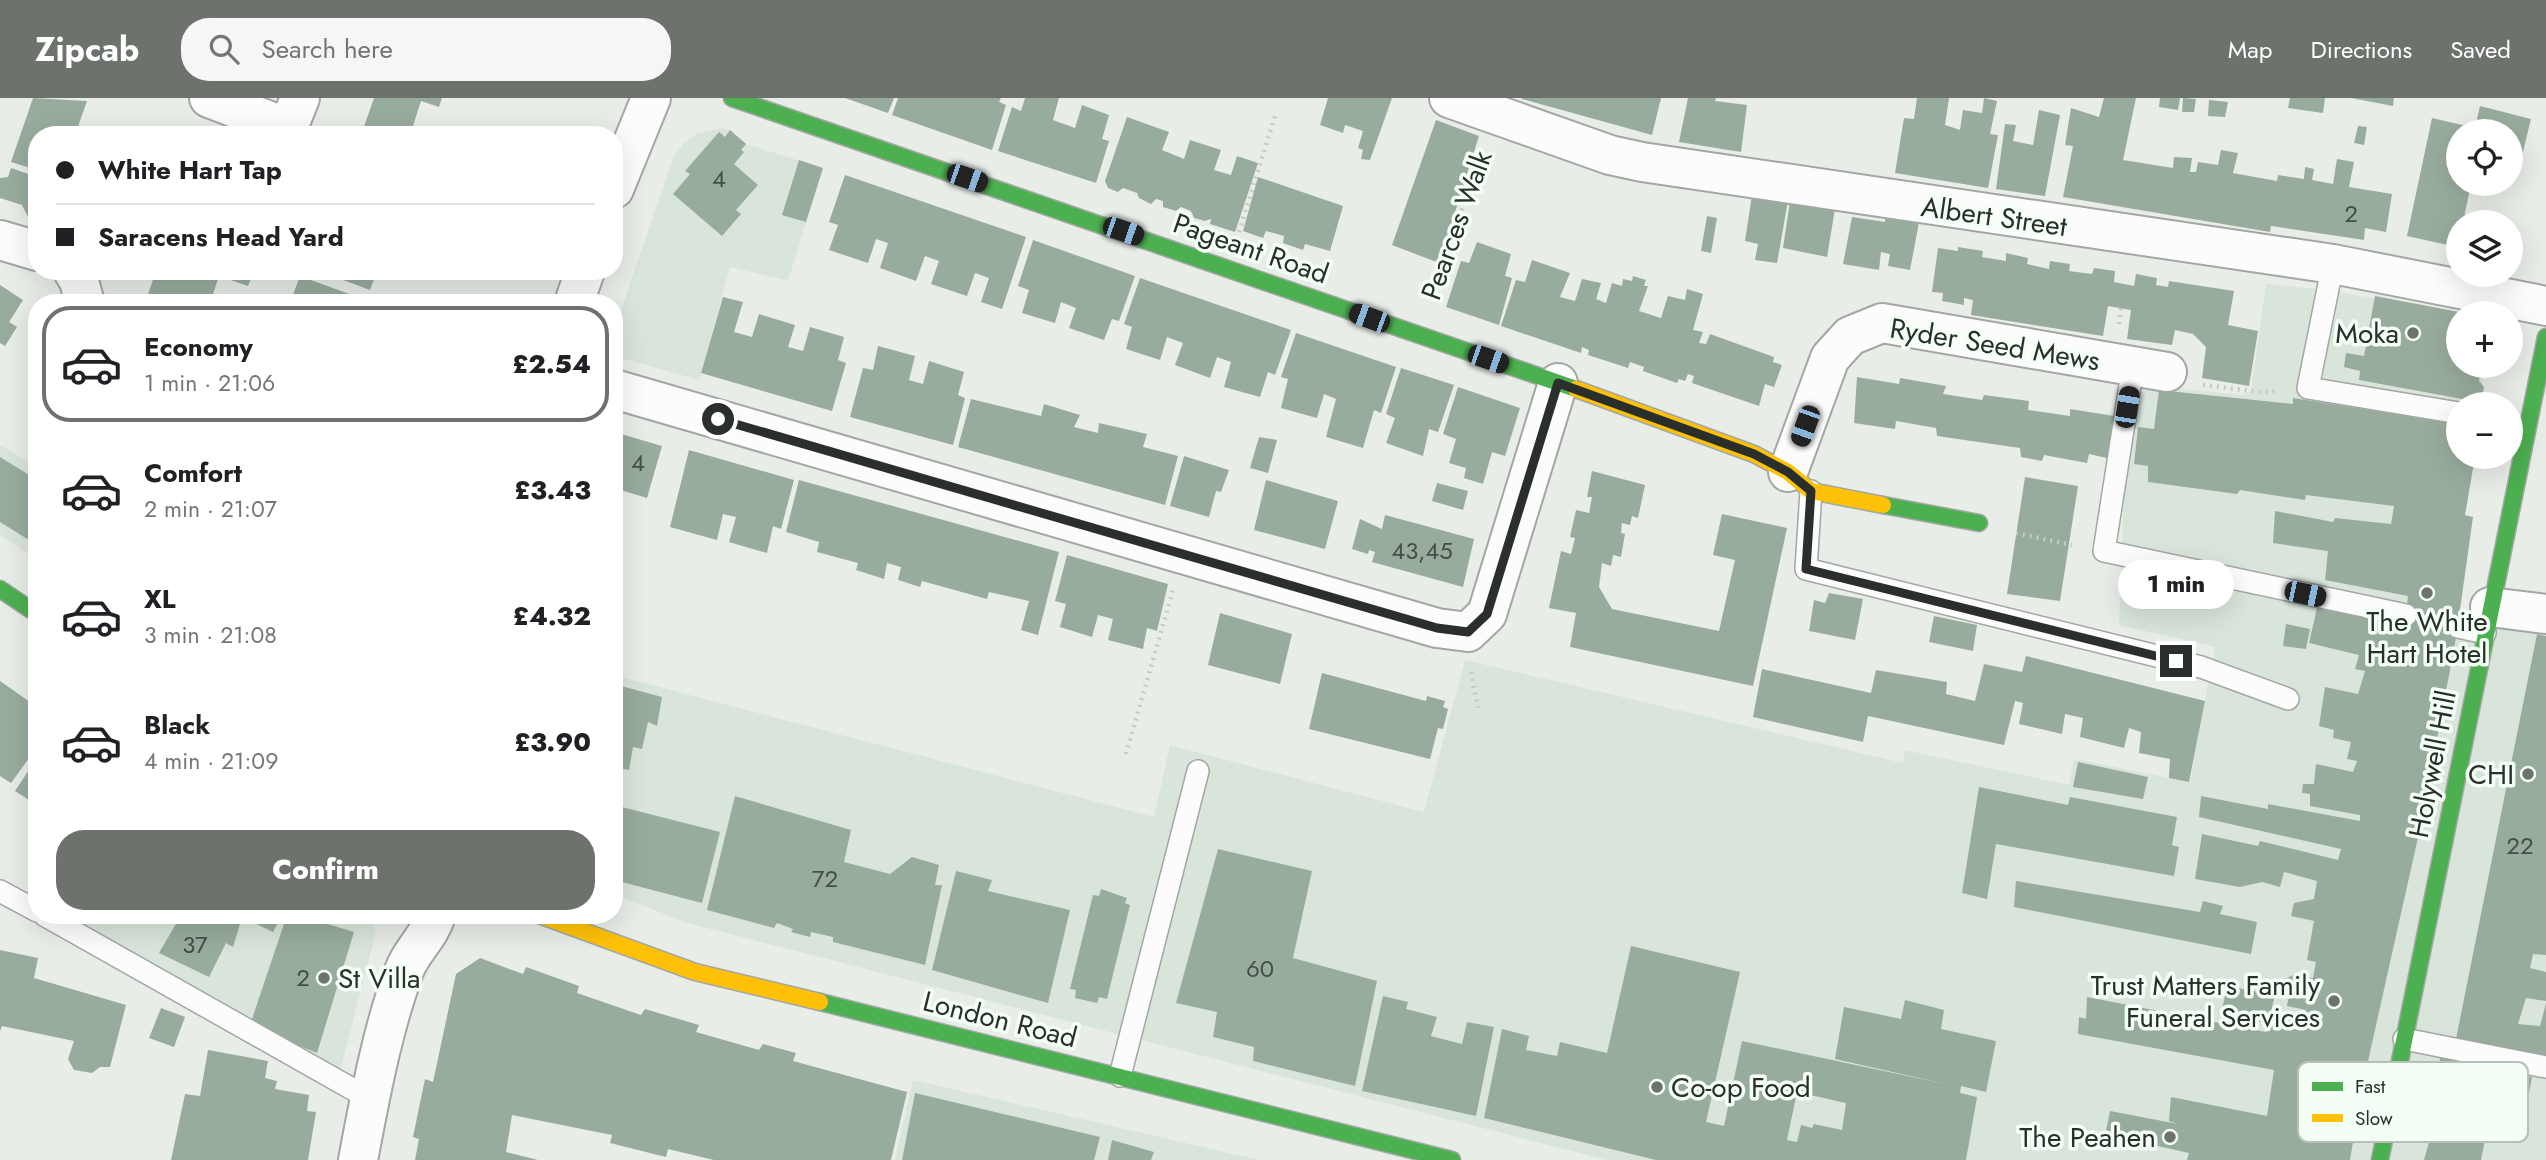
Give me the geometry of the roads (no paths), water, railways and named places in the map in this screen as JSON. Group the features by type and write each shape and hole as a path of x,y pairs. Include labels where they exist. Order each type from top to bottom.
{"main road":[{"name":"Pageant Road","path":"732,98 1558,383 1754,454 1799,481 1979,523"},
{"name":"Holywell Hill","path":"2523,416 2546,337"},
{"name":"Holywell Hill","path":"2399,1062 2488,620 2513,469"},
{"path":"0,589 28,608"},
{"name":"London Road","path":"564,924 695,972 1452,1160"},
{"name":"Holywell Hill","path":"2380,1160 2383,1142"}],"street":[{"path":"209,98 283,126"},
{"path":"289,126 300,98"},
{"path":"623,167 651,98"},
{"name":"Albert Street","path":"1449,98 1610,155 1642,162 2333,264 2546,306"},
{"path":"0,240 28,248"},
{"name":"Ryder Seed Mews","path":"1799,481 1830,358 1850,336 1882,323 2150,369"},
{"path":"623,392 1183,552 1437,628 1468,632 1487,614 1558,383"},
{"path":"2488,620 2546,614"},
{"path":"358,1160 370,1099 404,969 431,924"}],"lane":[{"path":"2333,264 2308,388 2446,410"},
{"path":"2150,369 2104,551 2406,615"},
{"path":"1799,481 1806,569 2202,667 2288,699"},
{"path":"2458,627 2488,620"},
{"path":"1121,1076 1198,771"},
{"path":"0,891 28,906"},
{"path":"60,924 370,1099"},
{"path":"2403,1039 2520,1062"},
{"path":"2528,1063 2546,1067"}],"place":[{"name":"Moka","path":"2413,333"},
{"name":"The White Hart Hotel","path":"2427,593"},
{"name":"CHI","path":"2528,774"},
{"name":"St Villa","path":"324,978"},
{"name":"Trust Matters Family Funeral Services","path":"2334,1001"},
{"name":"Co-op Food","path":"1657,1087"},
{"name":"The Peahen","path":"2170,1137"}]}
